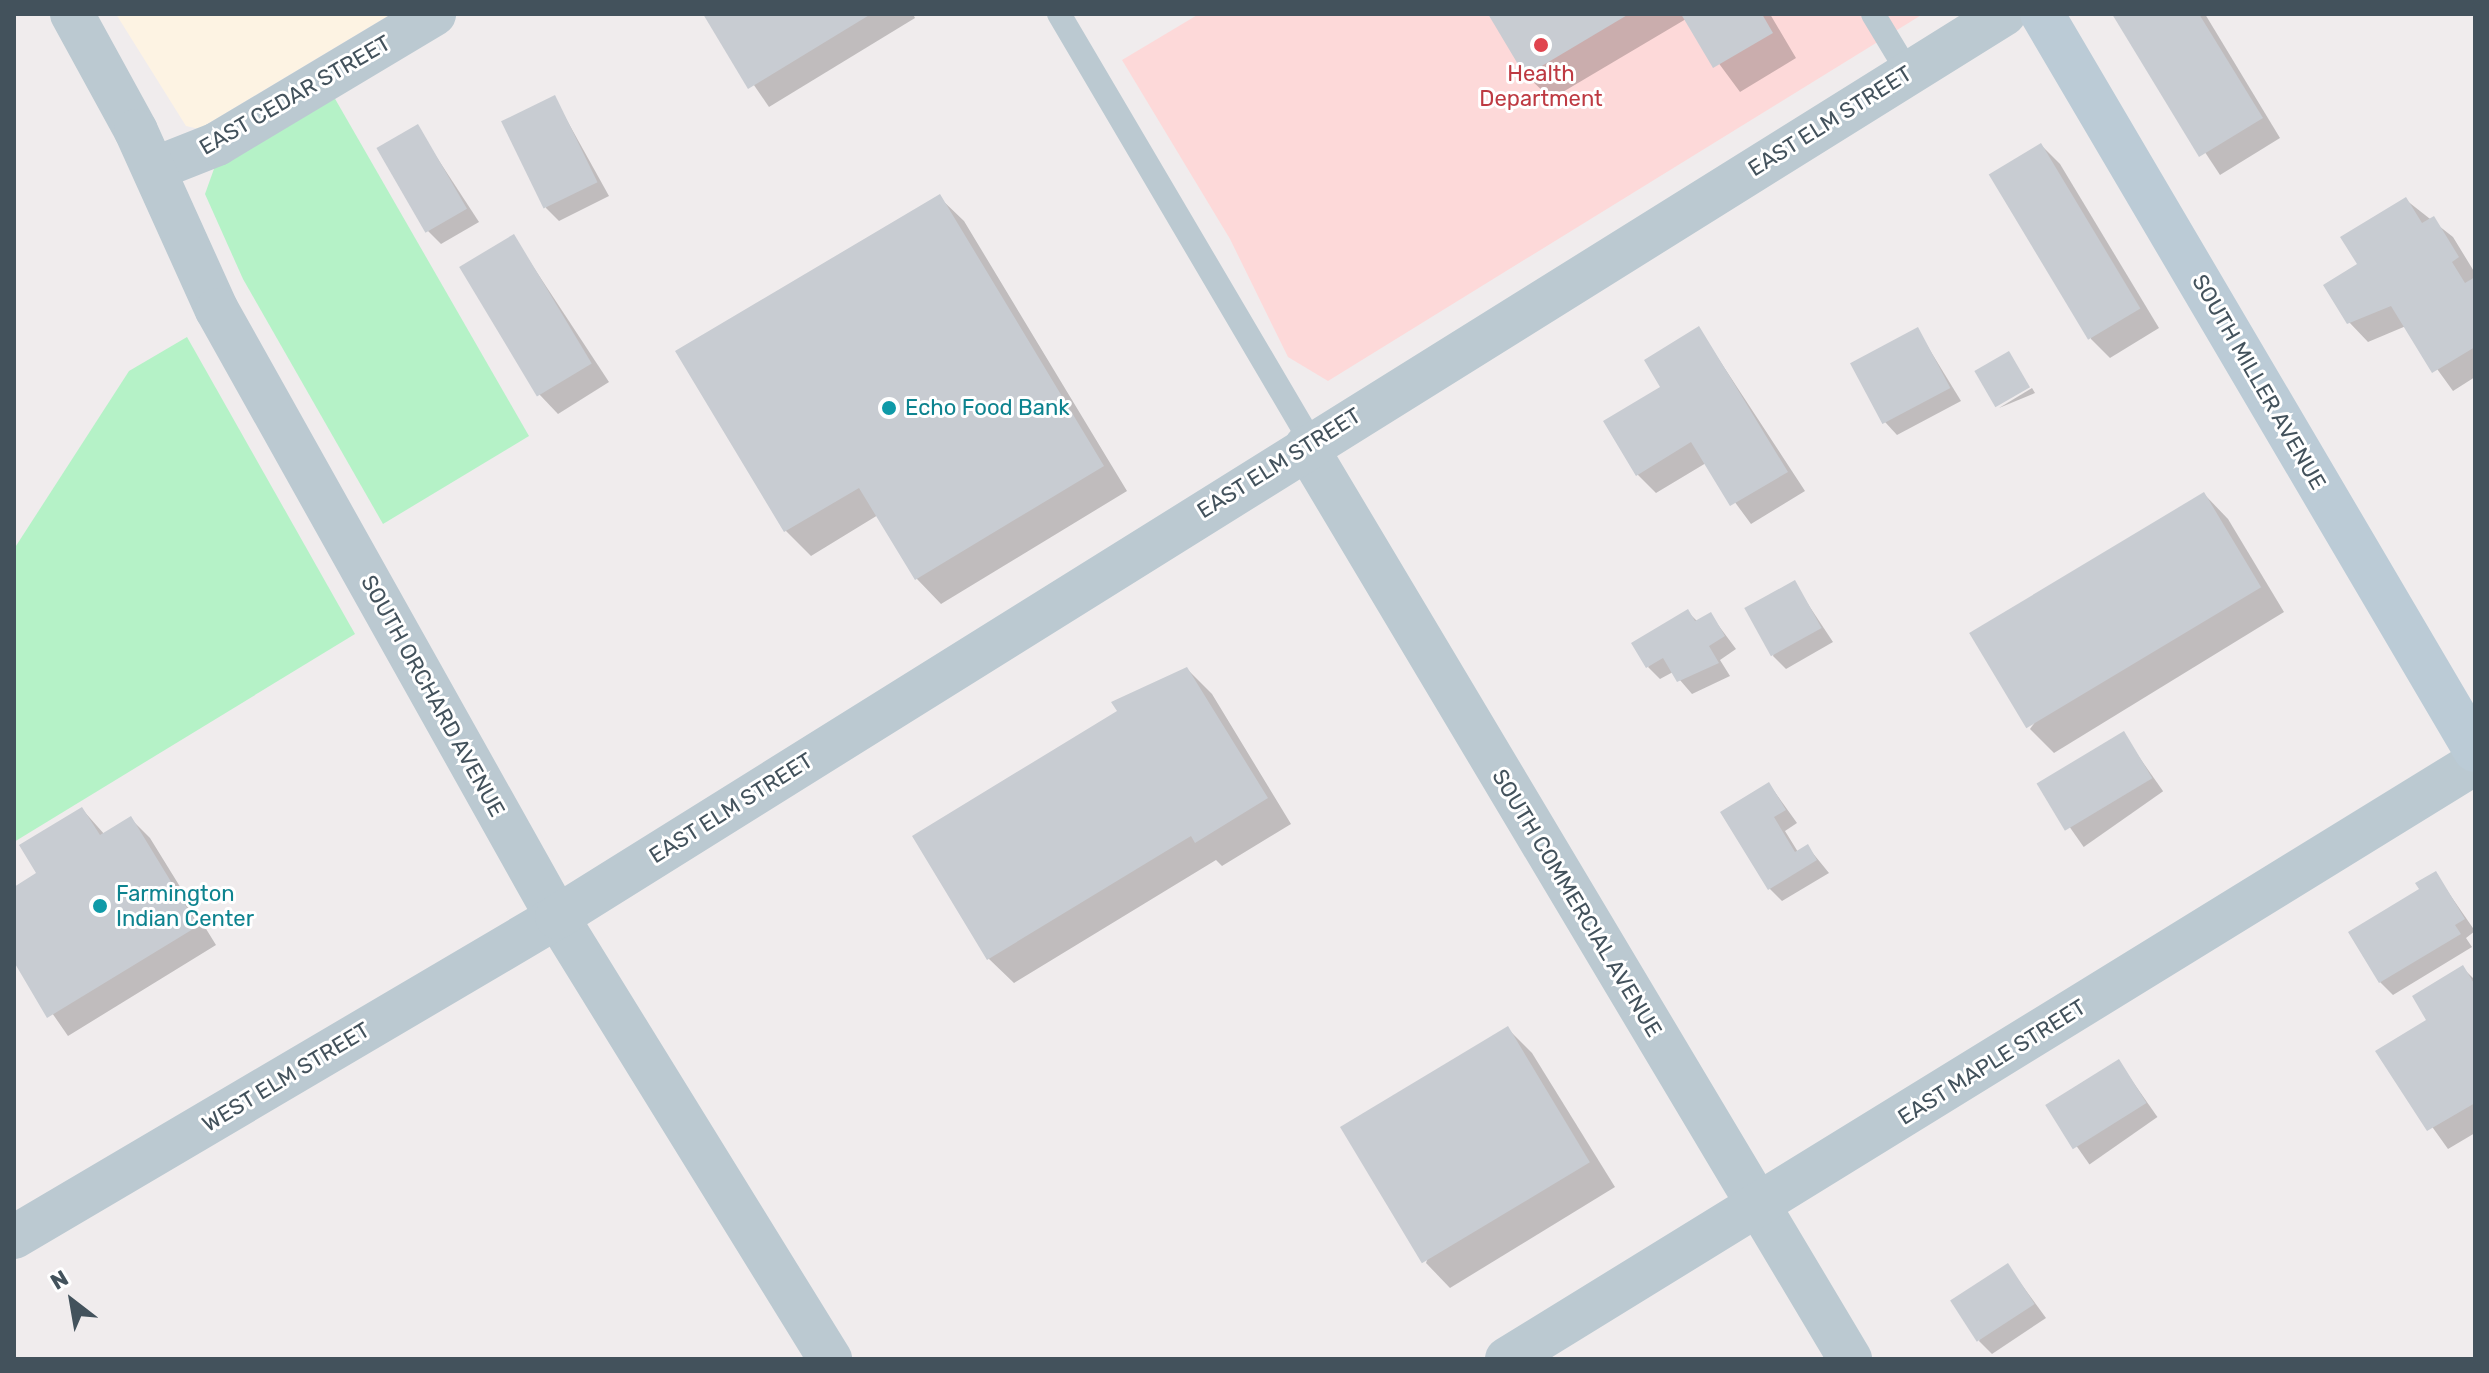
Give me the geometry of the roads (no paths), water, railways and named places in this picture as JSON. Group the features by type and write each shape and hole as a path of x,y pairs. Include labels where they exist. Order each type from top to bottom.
{"main road":[{"name":"SOUTH MILLER AVENUE","path":"2042,14 2475,750"}],"street":[{"name":"SOUTH ORCHARD AVENUE","path":"72,14 154,169 224,322 557,917 830,1359"},
{"name":"EAST CEDAR STREET","path":"154,169 217,144 434,14"},
{"name":"EAST ELM STREET","path":"557,917 1308,444 2004,14"},
{"name":"SOUTH COMMERCIAL AVENUE","path":"1308,444 1850,1359"},
{"name":"EAST MAPLE STREET","path":"1507,1359 2475,763"},
{"name":"WEST ELM STREET","path":"14,1237 557,917"}],"lane":[{"path":"1873,14 1908,72"},
{"path":"1061,15 1308,444"}],"place":[{"name":"Health Department","path":"1541,45"},
{"name":"Echo Food Bank","path":"889,408"},
{"name":"Farmington Indian Center","path":"100,906"}]}
